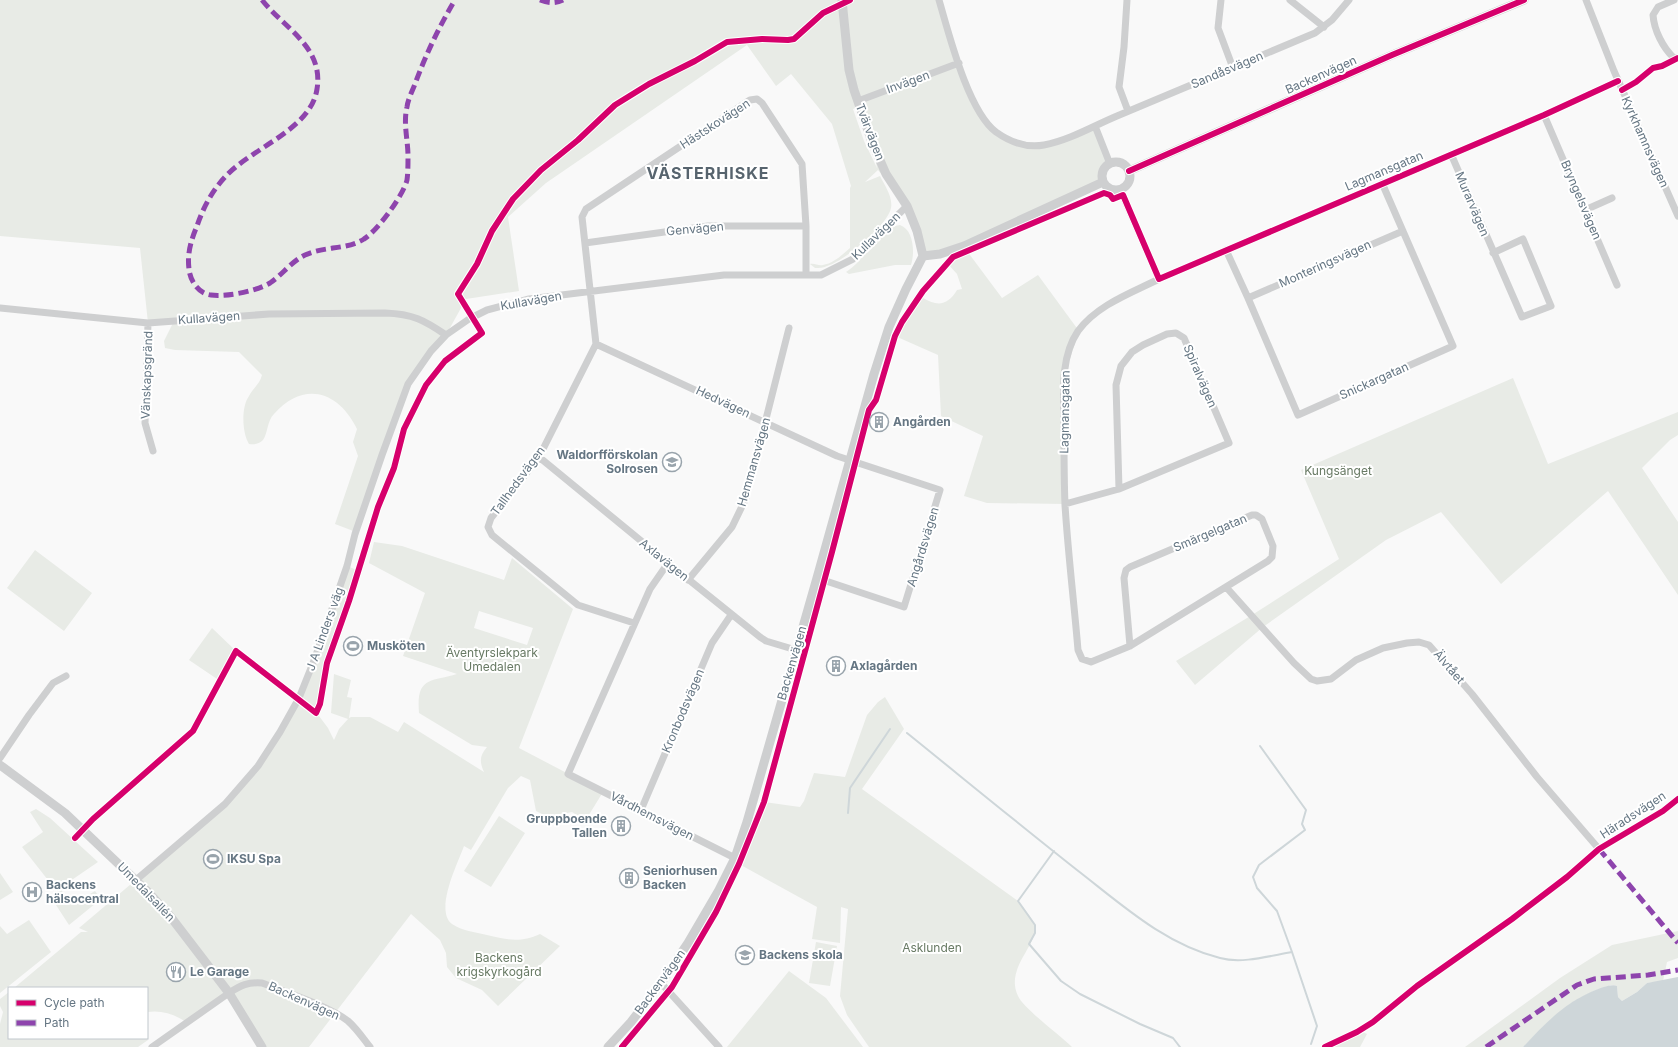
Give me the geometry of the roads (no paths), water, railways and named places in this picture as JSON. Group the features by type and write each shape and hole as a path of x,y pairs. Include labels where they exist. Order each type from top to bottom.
{"street":[{"name":"Tvärvägen","path":"842,0 849,70 858,101 872,142 886,174 907,206 917,231 923,256"},
{"name":"Sandåsvägen","path":"939,0 959,63 975,104 981,115 995,131 1011,141 1025,145 1045,145 1064,140 1128,111 1315,33 1339,13 1349,0"},
{"path":"1127,0 1124,47 1119,86 1128,111"},
{"path":"1222,0 1218,28 1233,68"},
{"path":"1290,0 1324,27"},
{"name":"Backenvägen","path":"1129,171 1392,55 1524,0"},
{"name":"Kyrkhamnsvägen","path":"1586,0 1618,81 1678,216"},
{"path":"1674,0 1658,7 1653,14 1653,21 1662,43 1668,52 1676,58"},
{"name":"Invägen","path":"858,101 959,63"},
{"name":"Lagmansgatan","path":"1082,658 1078,650 1065,504 1064,377 1073,340 1090,318 1107,305 1159,279 1382,183 1544,116 1618,81"},
{"name":"Hästskovägen","path":"591,292 582,217 586,209 754,99 757,99 762,103 802,164 806,226 806,274"},
{"name":"Bryngelsvägen","path":"1544,116 1617,285"},
{"path":"1095,126 1110,164"},
{"name":"Murarvägen","path":"1451,154 1493,253 1522,318 1551,306 1524,239 1493,253"},
{"path":"1110,164 1121,164 1129,171 1130,177 1128,182 1120,189 1110,189 1103,182 1103,173 1106,167 1110,164"},
{"path":"923,256 940,254 964,246 1103,182"},
{"name":"Snickargatan","path":"1226,250 1298,415 1453,346 1382,183"},
{"path":"1120,189 1159,279"},
{"path":"1585,210 1612,198"},
{"name":"Kullavägen","path":"0,308 148,323 269,314 402,314 423,320 446,335 469,319 501,306 529,299 724,275 820,275 854,259 907,206"},
{"name":"Genvägen","path":"585,243 708,226 806,226"},
{"name":"Monteringsvägen","path":"1248,298 1403,231"},
{"name":"Backenvägen","path":"608,1047 631,1022 661,983 701,922 735,858 749,815 874,374 889,327 923,256"},
{"path":"591,292 596,344"},
{"name":"Vänskapsgränd","path":"148,323 145,423 153,451"},
{"name":"Hemmansvägen","path":"688,580 725,536 737,518 746,498 789,328"},
{"name":"Spiralvägen","path":"1065,504 1119,489 1229,443 1184,338 1176,333 1167,334 1143,345 1132,352 1122,366 1116,385 1119,489"},
{"name":"J A Linders väg","path":"136,880 225,804 258,766 280,732 299,698 315,658 347,566 355,534 406,390 420,365 446,335"},
{"name":"Hedvägen","path":"596,344 849,461"},
{"name":"Tallhedsvägen","path":"596,344 539,457 491,518 489,523 489,531 578,605 634,623"},
{"name":"Axlavägen","path":"539,457 731,615 763,639 796,650"},
{"name":"Angårdsvägen","path":"817,578 904,607 940,490 849,461"},
{"name":"Smärgelgatan","path":"1082,658 1086,662 1095,662 1130,646 1268,561 1272,557 1273,546 1262,519 1256,515 1247,516 1126,570 1124,578 1130,646"},
{"path":"634,623 653,584 668,564"},
{"name":"Älvtået","path":"1226,587 1294,663 1316,682 1331,679 1356,660 1384,648 1407,642 1419,642 1429,645 1472,694 1537,777 1600,849"},
{"name":"Kronbodsvägen","path":"640,810 712,642 731,615"},
{"name":"Vårdhemsvägen","path":"634,623 568,774 735,858"},
{"path":"0,758 53,683 66,676"},
{"name":"Umedalsallén","path":"0,765 65,813 136,880 170,916 229,993 262,1047"},
{"name":"Häradsvägen","path":"1600,849 1663,811 1678,799"},
{"name":"Backenvägen","path":"152,1047 242,984 251,982 262,983 327,1009 347,1020 370,1047"},
{"path":"661,983 719,1047"}],"waterway":[{"path":"848,813 850,788 890,729"},
{"path":"907,733 1110,896 1144,922 1162,933 1200,952 1228,960 1256,959 1292,952"},
{"path":"1260,746 1306,810 1302,824 1305,830 1259,865 1253,877 1257,888 1277,911 1292,952 1317,1026 1311,1044"},
{"path":"1054,851 1018,901 1035,925 1035,933 1029,944 1061,981 1080,994 1140,1024 1173,1038 1180,1047"}],"place":[{"name":"Angården","path":"879,422"},
{"name":"Waldorfförskolan Solrosen","path":"672,462"},
{"name":"Musköten","path":"353,646"},
{"name":"Axlagården","path":"836,666"},
{"name":"Gruppboende Tallen","path":"621,826"},
{"name":"IKSU Spa","path":"213,859"},
{"name":"Seniorhusen Backen","path":"629,878"},
{"name":"Backens hälsocentral","path":"32,892"},
{"name":"Backens skola","path":"745,955"},
{"name":"Le Garage","path":"176,972"}],"district":[{"name":"VÄSTERHISKE","path":"708,173"}],"park label":[{"name":"Kungsänget","path":"1338,471"},
{"name":"Äventyrslekpark Umedalen","path":"492,660"},
{"name":"Asklunden","path":"932,948"},
{"name":"Backens krigskyrkogård","path":"499,965"}]}
